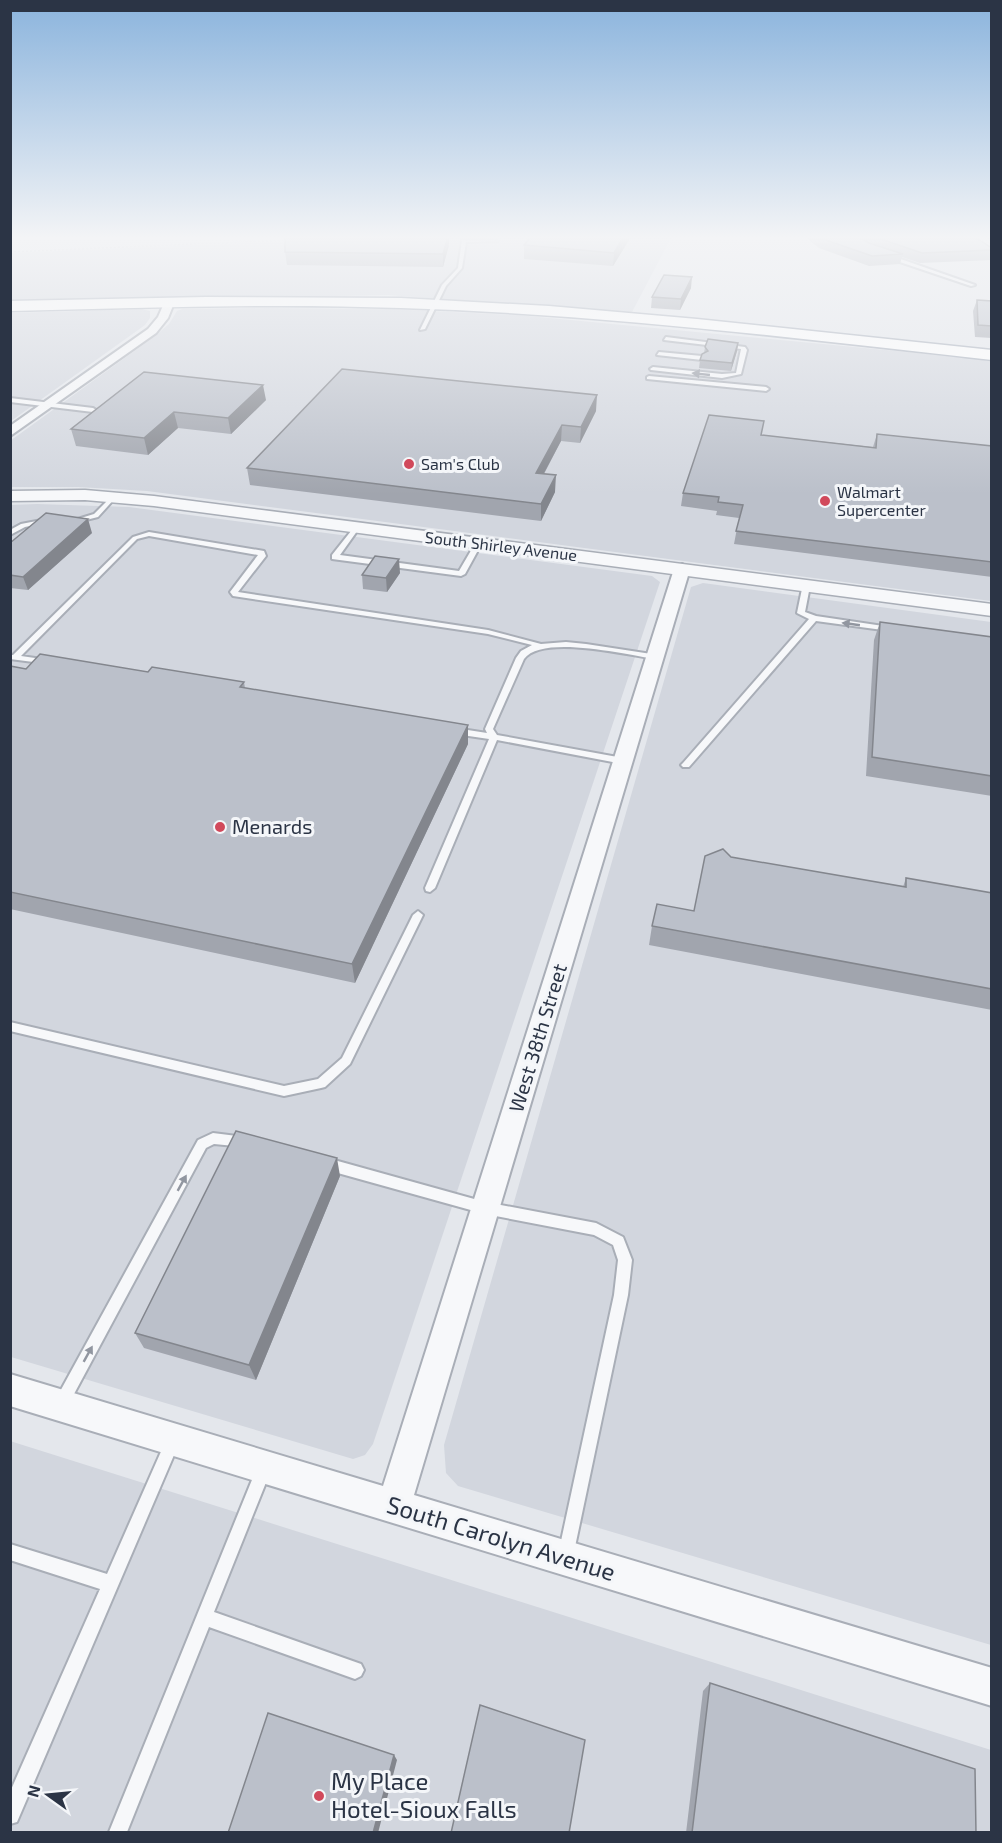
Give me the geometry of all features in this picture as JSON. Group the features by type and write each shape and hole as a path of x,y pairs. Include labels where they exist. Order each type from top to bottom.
{"main road":[{"path":"659,322 885,342 992,348"},
{"path":"885,342 992,355"}],"street":[{"path":"10,432 152,331 160,322"},
{"name":"South Shirley Avenue","path":"10,496 114,496 992,610"},
{"name":"West 38th Street","path":"394,1506 682,569"},
{"name":"South Carolyn Avenue","path":"10,1390 566,1558 991,1695"}],"lane":[{"path":"422,329 425,322"},
{"path":"653,369 731,376 738,374 737,362 744,350 738,346 666,339"},
{"path":"660,354 702,358"},
{"path":"649,378 766,389"},
{"path":"10,400 93,410"},
{"path":"64,521 84,520 96,516 114,496"},
{"path":"10,533 23,525 52,521"},
{"path":"357,527 335,557 461,574 478,543"},
{"path":"13,657 135,538 149,534 261,553 262,556 234,592 236,594 488,632 537,644 556,643 655,657"},
{"path":"806,586 801,614 814,618 897,630"},
{"path":"686,765 814,618"},
{"path":"495,737 489,729 523,654 537,644"},
{"path":"13,657 57,664"},
{"path":"449,730 623,761"},
{"path":"430,888 495,737"},
{"path":"10,1026 284,1091 321,1083 346,1061 418,915"},
{"path":"60,1405 202,1144 213,1138 256,1145"},
{"path":"309,1159 485,1208 596,1229 618,1241 625,1260 621,1295 566,1558"},
{"path":"10,1815 174,1440"},
{"path":"118,1833 264,1467"},
{"path":"10,1552 112,1584"},
{"path":"204,1617 356,1670"}],"shaded area":[{"path":"10,322 147,322 145,325 11,421"},
{"path":"170,322 592,322 991,360 991,601 147,491 78,487 11,487 10,441"},
{"path":"10,505 129,507 652,576 660,582 373,1444 365,1455 353,1459 11,1357"},
{"path":"703,583 991,622 991,1645 458,1486 446,1473 444,1445 691,587"},
{"path":"10,1441 991,1750 991,1832 11,1832"}],"building":[{"path":"978,322 992,322 992,326 978,325"},
{"path":"708,339 738,343 732,363 700,360 702,354 708,351 705,347"},
{"name":"Sam's Club","path":"342,369 597,395 581,427 562,425 536,473 556,475 541,504 247,468"},
{"path":"144,372 263,385 228,418 174,412 144,438 71,429"},
{"name":"Walmart Supercenter","path":"709,415 764,421 761,435 876,448 877,434 992,446 992,562 736,531 743,505 718,502 719,497 683,493"},
{"path":"46,513 88,519 23,577 10,575 10,543"},
{"path":"375,556 399,559 386,578 362,575"},
{"path":"880,622 992,637 992,776 872,757"},
{"name":"Menards","path":"40,654 148,672 152,667 244,682 240,687 468,725 352,964 10,892 10,666 26,669"},
{"path":"723,849 731,857 906,887 906,878 992,893 992,989 652,926 657,904 694,911 705,856"},
{"path":"236,1131 337,1158 249,1365 135,1333"},
{"path":"710,1683 975,1769 976,1833 692,1833"},
{"path":"480,1705 585,1740 569,1833 451,1833"},
{"name":"My Place Hotel-Sioux Falls","path":"268,1713 394,1755 373,1833 228,1833"}],"place":[{"name":"Sam's Club","path":"409,464"},
{"name":"Walmart Supercenter","path":"825,501"},
{"name":"Menards","path":"220,827"},
{"name":"My Place Hotel-Sioux Falls","path":"319,1796"}]}
